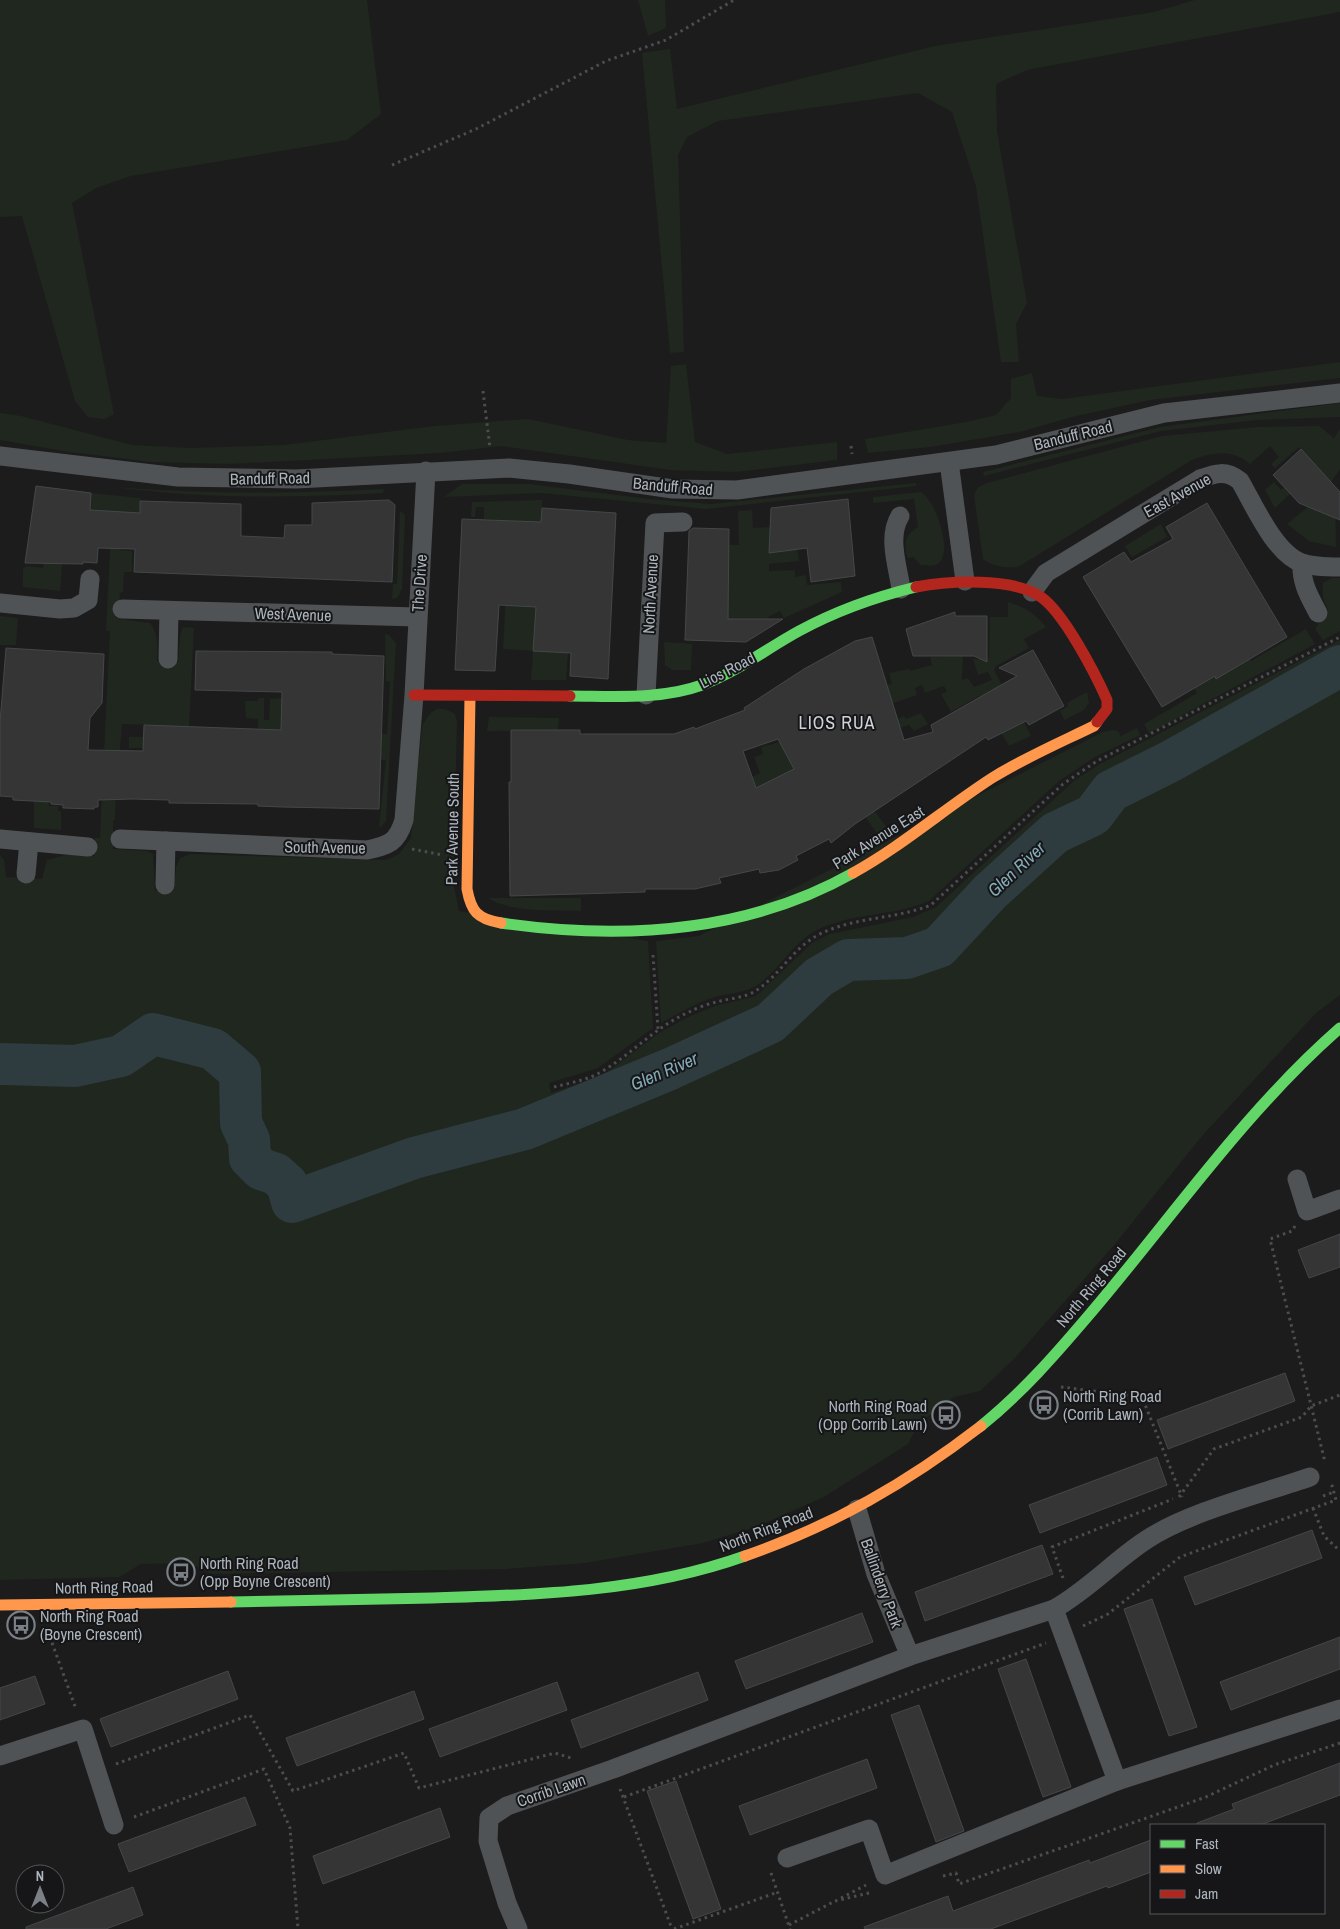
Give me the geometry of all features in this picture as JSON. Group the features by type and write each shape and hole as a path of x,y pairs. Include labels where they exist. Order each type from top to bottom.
{"street":[{"name":"Banduff Road","path":"0,456 178,478 296,479 426,471 537,470 654,487 737,490 996,454 1164,413 1340,393"},
{"path":"949,462 965,582"},
{"name":"The Drive","path":"414,695 426,471"},
{"name":"East Avenue","path":"1032,592 1046,573 1200,479 1214,474 1232,475 1240,481 1278,545 1289,556 1302,563 1340,567"},
{"path":"900,516 895,524 893,536 901,589"},
{"name":"North Avenue","path":"646,695 655,522 683,522"},
{"path":"1302,563 1301,575 1304,588 1318,613"},
{"path":"0,603 60,609 74,608 88,600 90,579"},
{"name":"Lios Road","path":"414,695 646,695 687,690 714,680 812,624 848,608 901,589 965,582 1032,592"},
{"name":"Park Avenue East","path":"580,930 690,928 734,920 790,902 836,882 884,856 991,779 1027,758 1094,726 1107,709 1107,700 1102,689 1057,612 1032,592"},
{"name":"West Avenue","path":"122,609 417,618"},
{"path":"168,659 169,611"},
{"path":"394,840 400,832 404,820 414,695"},
{"name":"Park Avenue South","path":"470,696 467,889 470,905 478,914 490,921 530,927 580,930"},
{"path":"0,839 88,847"},
{"name":"South Avenue","path":"120,839 367,850 384,846 394,840"},
{"path":"165,885 166,841"},
{"path":"26,874 29,842"},
{"name":"North Ring Road","path":"0,1605 337,1600 527,1594 618,1587 724,1564 765,1550 857,1510 915,1476 986,1424 1030,1382 1110,1290 1253,1115 1315,1049 1340,1028"},
{"path":"1297,1179 1307,1211 1340,1198"},
{"path":"1117,1781 1062,1605 1146,1540 1187,1519 1310,1477"},
{"name":"Ballinderry Park","path":"857,1510 876,1574 910,1656"},
{"name":"Corrib Lawn","path":"518,1929 507,1903 488,1841 489,1818 507,1806 613,1769 910,1656 1062,1605"},
{"path":"787,1858 869,1829 883,1883 1117,1781 1340,1709"},
{"path":"0,1756 83,1729 114,1825"}],"path":[{"path":"392,165 476,129 606,61 666,40 734,0"},
{"path":"483,391 490,432 490,469"},
{"path":"554,1087 600,1072 658,1029 688,1013 715,1002 755,992 770,980 792,955 809,940 823,932 846,925 911,913 932,905 1063,784 1090,766 1340,637"},
{"path":"394,840 413,850 442,855 468,855"},
{"path":"652,951 658,1029"},
{"path":"1030,1382 1142,1397 1182,1496 1187,1519"},
{"path":"1062,1605 1052,1547 1182,1496 1214,1449 1302,1417 1311,1406 1340,1395"},
{"path":"1313,1508 1324,1536 1340,1550"},
{"path":"48,1604 51,1640 83,1729"},
{"path":"97,1771 250,1715 293,1792 404,1753 419,1788 555,1753 580,1760"},
{"path":"937,1878 956,1873 959,1884 1206,1797 1274,1765 1340,1744"},
{"path":"114,1825 264,1769 290,1828 298,1929"},
{"path":"613,1769 673,1929 778,1892"},
{"path":"787,1858 768,1865 790,1927 835,1901 883,1883"},
{"path":"835,1901 883,1883"}],"shaded area":[{"path":"0,0 367,0 381,114 347,140 131,176 96,188 72,203 114,414 104,419 88,417 75,401 22,216 0,217"},
{"path":"638,0 665,0 666,28 648,36"},
{"path":"1195,0 1340,0 1340,12 1027,70 996,84 997,131 1027,303 1016,324 1019,362 1001,362 976,186 952,112 918,93 718,121 687,137 678,155 684,352 670,353 642,53 670,49 677,109 935,46 1154,12"},
{"path":"1340,362 1340,378 1150,400 1072,417 1020,432 930,447 868,453 865,439 996,415 1011,398 1011,379 1032,373 1037,396 1062,399"},
{"path":"686,364 695,442 727,454 837,442 837,460 736,472 670,470 501,446 440,453 229,464 151,462 63,451 0,440 0,413 21,416 132,445 191,448 284,445 434,426 528,419 628,440 666,443 671,366"},
{"path":"1340,403 1340,417 1257,420 1161,431 984,476 983,472 1160,427"},
{"path":"1319,426 1334,438 1340,429 1340,469 1331,482 1299,447 1275,468 1271,464 1279,457 1270,446 1250,464 1243,459 1229,454 1207,455 1192,460 1018,567 991,564 983,559 974,495 978,487 987,483 1162,436 1258,427"},
{"path":"1274,482 1281,490 1285,487 1291,493 1275,508 1265,490"},
{"path":"916,483 916,486 706,509 541,493 444,497 462,484 529,484 649,499 711,504"},
{"path":"113,487 248,492 384,489 383,493 248,496 181,494"},
{"path":"921,492 932,505 937,515 943,537 943,557 939,563 930,566 920,565 914,557 907,558 907,537 918,527 914,499 873,503 873,497"},
{"path":"91,493 140,498 140,523 120,523 120,550 132,551 132,572 124,572 123,592 120,593 119,619 150,623 156,637 157,661 178,662 180,635 183,627 194,628 189,727 202,738 203,727 226,728 225,737 188,749 129,748 129,737 143,737 144,732 153,725 122,724 118,773 103,773 110,631 106,631 112,512 90,510"},
{"path":"1335,495 1336,547 1309,541 1287,524 1309,506"},
{"path":"542,500 542,514 556,515 513,537 514,521 484,519 484,507 476,507 475,517 471,517 472,502"},
{"path":"752,510 753,528 770,527 770,523 798,519 770,553 777,552 796,542 799,561 769,564 769,571 795,570 795,577 806,575 807,585 841,582 842,592 784,618 780,611 768,617 769,619 728,619 729,545 739,545 738,511"},
{"path":"400,511 405,515 402,589 397,598 392,599 393,584 397,584"},
{"path":"1161,524 1167,537 1132,557 1125,546"},
{"path":"44,561 62,563 60,591 23,587 23,569 26,566 43,568"},
{"path":"1332,578 1340,578 1340,631 1323,640 1315,629 1328,610 1323,598 1323,583"},
{"path":"506,595 536,597 568,653 566,680 531,680 533,651 503,649"},
{"path":"1008,602 1029,611 1046,627 1024,639 1029,648 996,666 994,670 1004,689 998,693 1014,724 1023,720 1031,736 1009,746 979,696 951,712 941,694 947,692 944,686 925,693 922,685 915,688 917,695 885,706 881,698 873,701 877,710 882,708 891,722 904,716 906,719 921,713 928,724 914,731 909,725 897,729 905,742 894,750 882,732 869,738 877,750 865,758 853,739 866,730 848,701 868,689 866,683 877,680 879,687 892,684 889,673 909,669 910,671 932,665 930,657 963,656 962,680 968,678 974,687 992,680 988,672 978,675 973,659 989,658 990,617 1008,617"},
{"path":"0,616 18,618 16,645 0,645"},
{"path":"1306,629 1315,644 1149,733 1144,724 1197,693 1184,670 1233,630 1251,661"},
{"path":"385,634 389,635 396,643 386,821 379,828 386,760 279,748 279,730 258,729 258,719 246,718 245,701 258,701 258,698 264,698 264,720 269,720 270,699 282,698 291,721 281,720 281,730 387,734 390,682 386,681"},
{"path":"1340,640 1340,995 1316,1013 1202,1136 1115,1244 1015,1358 980,1391 954,1397 919,1423 908,1444 824,1497 758,1526 703,1543 585,1563 506,1569 212,1574 189,1563 141,1564 119,1577 0,1580 0,855 4,860 6,877 42,879 47,860 69,854 94,856 95,838 100,838 102,791 116,792 115,820 113,820 113,849 147,851 153,854 155,891 174,891 176,867 180,858 190,854 386,860 399,854 411,838 422,726 428,716 435,710 444,709 449,711 455,714 457,723 453,881 459,911 648,941 653,1028 598,1068 549,1083 551,1093 603,1075 659,1033 688,1017 715,1006 756,996 812,943 830,934 913,917 936,907 1075,780 1100,764"},
{"path":"664,642 692,644 691,670 672,670 665,665"},
{"path":"1087,692 1089,703 1084,710 1064,720 1060,711 1068,706 1067,703"},
{"path":"489,717 559,718 558,730 487,731"},
{"path":"1137,728 1140,735 1095,757 1059,781 929,901 916,906 834,923 821,928 811,933 795,947 773,972 756,986 746,991 705,1000 661,1023 656,941 699,936 1103,732 1118,731 1121,736"},
{"path":"780,742 794,769 756,789 752,777 760,773 754,757 763,754 761,747"},
{"path":"34,800 48,800 49,806 58,806 58,811 61,811 61,830 34,828"},
{"path":"873,809 889,830 879,836 864,815"},
{"path":"488,898 581,898 581,911 521,909 498,903"}],"building":[{"path":"1301,449 1340,492 1340,520 1299,503 1273,475"},
{"path":"36,486 91,493 90,510 140,513 140,501 241,504 241,536 284,538 285,525 312,525 312,503 389,500 395,505 392,582 134,572 135,549 98,548 97,563 25,563"},
{"path":"848,499 855,576 811,582 807,548 769,553 771,508"},
{"path":"1207,503 1287,637 1216,679 1215,676 1162,707 1083,577 1124,552 1131,562 1173,539 1166,527"},
{"path":"542,508 616,513 608,679 570,676 571,653 533,651 536,607 499,605 495,671 455,670 462,519 541,522"},
{"path":"693,528 729,529 728,619 783,619 746,642 685,640 689,531"},
{"path":"955,612 955,616 987,616 987,662 974,656 913,656 906,629"},
{"path":"872,637 904,740 933,732 931,725 1017,676 999,668 1033,650 1064,706 1029,725 1026,721 988,740 986,737 855,824 831,843 829,839 796,856 798,860 779,870 760,873 759,869 719,878 721,883 695,889 645,889 645,892 510,896 509,782 511,782 511,730 580,730 580,734 674,734 694,727 695,729 745,710 744,708 804,669 855,641","holes":["778,739 794,769 756,788 743,751"]},
{"path":"6,648 104,654 102,703 90,718 88,750 143,751 144,725 281,730 282,692 195,690 196,651 332,652 332,654 384,656 379,809 282,807 258,806 258,804 169,803 169,800 133,799 98,800 98,807 94,807 94,809 63,808 63,805 51,804 51,802 13,800 13,797 0,796 0,722"},
{"path":"1340,1234 1340,1267 1309,1278 1298,1250"},
{"path":"1285,1373 1295,1401 1168,1449 1157,1420"},
{"path":"1157,1457 1167,1485 1040,1533 1029,1505"},
{"path":"1312,1530 1322,1558 1195,1605 1184,1577"},
{"path":"1042,1545 1053,1574 925,1621 915,1592"},
{"path":"1152,1599 1197,1727 1169,1736 1124,1609"},
{"path":"862,1613 873,1642 746,1689 735,1661"},
{"path":"1340,1637 1340,1669 1231,1710 1220,1682"},
{"path":"1026,1659 1071,1787 1043,1797 998,1669"},
{"path":"228,1671 238,1699 111,1747 100,1719"},
{"path":"698,1672 708,1700 581,1748 571,1720"},
{"path":"35,1676 45,1704 0,1720 0,1688"},
{"path":"557,1682 567,1710 440,1757 429,1729"},
{"path":"414,1691 424,1719 297,1766 286,1738"},
{"path":"919,1705 964,1831 936,1842 891,1715"},
{"path":"867,1759 877,1788 750,1835 739,1806"},
{"path":"1340,1763 1340,1795 1263,1824 1197,1824 1234,1809 1232,1804"},
{"path":"676,1781 721,1909 693,1919 647,1791"},
{"path":"245,1797 256,1825 129,1872 118,1844"},
{"path":"440,1808 450,1837 323,1884 313,1856"},
{"path":"1150,1840 1150,1872 1108,1888 1107,1886 991,1929 865,1929 864,1927 948,1896 953,1911 1089,1860 1090,1863"},
{"path":"133,1887 143,1915 106,1929 26,1929 26,1927"}],"waterway":[{"name":"Glen River","path":"0,1064 75,1066 121,1056 153,1034 213,1049 240,1072 241,1123 249,1140 250,1158 261,1169 276,1174 287,1184 292,1202 414,1158 525,1129 670,1069 770,1023 819,977 848,960 907,958 939,947 990,892 1055,833 1093,815 1111,791 1171,761 1340,666"}],"traffic: fast":[{"path":"570,696 653,695 686,690 702,685 727,674 799,631 827,617 871,600 916,587"},
{"path":"501,923 591,931 636,931 681,927 726,920 769,909 812,893 853,873"},
{"path":"981,1426 1024,1387 1051,1359 1119,1279 1240,1130 1305,1061 1340,1028"},
{"path":"231,1602 472,1597 551,1593 630,1584 668,1577 707,1568 745,1556"}],"traffic: slow":[{"path":"470,696 467,889 473,908 477,913 486,919 501,923"},
{"path":"853,873 889,851 992,778 1029,757 1094,726 1097,722"},
{"path":"745,1556 809,1531 869,1501 925,1466 981,1426"},
{"path":"0,1605 231,1602"}],"traffic: jam":[{"path":"916,587 962,582 998,583 1014,586 1041,597 1050,605 1069,630 1087,660 1107,700 1107,709 1097,722"},
{"path":"414,695 570,696"}],"place":[{"name":"North Ring Road (Corrib Lawn)","path":"1044,1405"},
{"name":"North Ring Road (Opp Corrib Lawn)","path":"946,1415"},
{"name":"North Ring Road (Opp Boyne Crescent)","path":"181,1572"},
{"name":"North Ring Road (Boyne Crescent)","path":"21,1625"}],"district":[{"name":"LIOS RUA","path":"837,722"}]}
